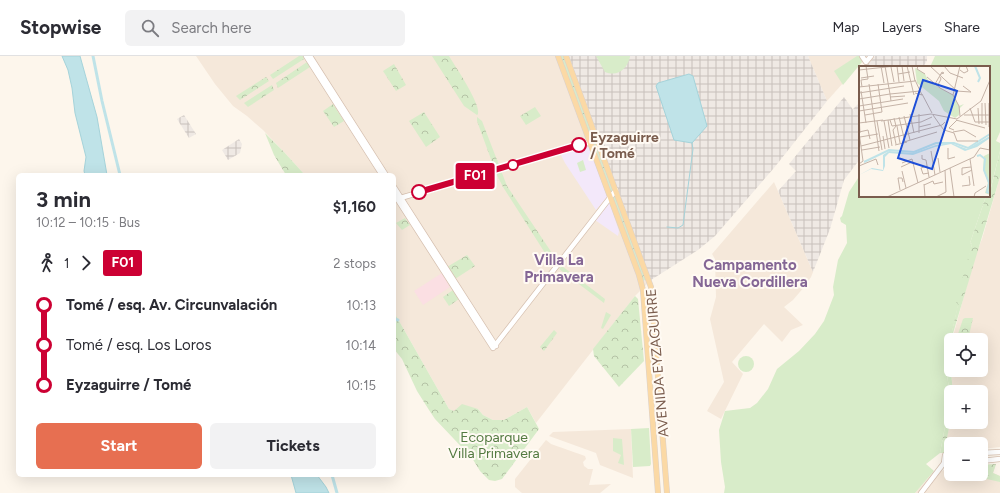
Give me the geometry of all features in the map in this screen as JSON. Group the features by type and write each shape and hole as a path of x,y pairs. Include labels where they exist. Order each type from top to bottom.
{"main road":[{"name":"AVENIDA EYZAGUIRRE","path":"558,56 636,267 643,290 658,493"},
{"name":"AVENIDA EYZAGUIRRE","path":"566,56 651,287 667,493"},
{"path":"616,214 620,211 624,211"},
{"path":"636,267 641,268 644,265"},
{"path":"645,313 649,311 654,314"},
{"path":"653,426 662,426"}],"street":[{"path":"306,56 381,173"},
{"path":"310,56 385,173"},
{"path":"862,56 868,58"},
{"path":"598,140 397,197 495,347 616,190"},
{"path":"988,453 1000,452"},
{"path":"988,460 1000,459"},
{"path":"921,493 944,463"}],"shaded area":[{"path":"196,56 569,56 651,280 635,296 536,423 527,407 504,420 493,420 483,415 478,409 454,411 449,409 396,316 396,173 303,173 263,130 233,106 215,84"},
{"path":"569,56 808,56 827,101 774,168 715,236 698,250 651,280"},
{"path":"808,56 867,56 827,101"},
{"path":"875,56 927,56 927,61 924,66 867,65"},
{"path":"844,97 856,114 853,109 859,103 859,160 844,180 830,229 813,272 778,191 796,171 789,164"},
{"path":"184,115 196,134 189,138 177,119"},
{"path":"239,139 242,144 240,153 228,160 222,150"},
{"path":"589,146 607,197 596,210 561,155"},
{"path":"1000,177 1000,447 988,448 988,437 947,437 949,429 988,429 988,385 952,385 951,377 988,377 988,333 954,333 974,259 982,239"},
{"path":"774,182 813,272 805,286 793,300 784,307 803,325 791,330 782,342 764,324 732,362 743,374 721,419 707,411 724,382 710,319 716,297 715,259 712,254"},
{"path":"609,202 619,231 618,236 595,220"},
{"path":"442,273 450,287 423,305 414,291"},
{"path":"631,429 633,478 600,465 596,453 549,436 553,432"},
{"path":"546,440 551,444 585,456 586,459 583,462 584,466 588,469 593,469 589,485 611,484 600,493 522,493 515,487 515,479"},
{"path":"996,464 993,473 1000,476 1000,493 915,493 934,471 939,472 944,470 944,481 988,481 988,465"}],"green space":[{"path":"299,56 303,56 304,59 273,79 270,75"},
{"path":"432,56 449,56 476,102 478,109 477,115 464,106"},
{"path":"559,56 565,56 646,279 643,281 641,278"},
{"path":"596,56 630,57 627,65 621,71 618,73 610,73 605,72"},
{"path":"857,56 860,56 862,62 843,85 834,71"},
{"path":"935,56 1000,56 1000,132 996,141 1000,143 1000,151 990,191 990,66 930,66"},
{"path":"307,62 310,67 278,88 276,83"},
{"path":"394,64 406,85 396,91 383,71"},
{"path":"266,77 269,81 240,100 236,96"},
{"path":"272,85 274,90 248,107 244,103"},
{"path":"333,104 344,121 334,127 323,111"},
{"path":"535,107 541,116 526,125 520,116"},
{"path":"424,112 440,137 426,147 409,121"},
{"path":"477,117 482,121 507,186 558,262 554,266 503,187 496,173 477,121"},
{"path":"265,133 303,173 285,173 274,155"},
{"path":"1000,151 1000,177 953,333 952,333 958,304 956,302 972,244 970,243 986,197 990,197"},
{"path":"583,160 586,170 580,172 577,163"},
{"path":"859,177 859,197 986,197 970,243 972,244 952,333 944,333 944,377 947,377 948,385 944,385 945,429 940,453 926,464 934,471 915,493 724,493 725,487 721,462 719,430 725,411 750,408 757,403 768,389 777,369 799,351 815,334 824,321 834,295 833,287 838,260 847,243 846,225 841,222 840,218 842,216 849,192"},
{"path":"405,218 410,225 402,230 396,223"},
{"path":"467,255 475,266 455,279 447,267"},
{"path":"562,266 605,299 604,303 559,269"},
{"path":"453,290 459,299 449,306 443,297"},
{"path":"635,296 638,299 644,361 619,387 594,356 593,349"},
{"path":"606,312 611,315 603,329 601,328"},
{"name":"Ecoparque Villa Primavera","path":"396,316 449,409 454,411 462,404 478,409 483,415 493,420 504,420 527,407 539,429 502,479 495,481 489,480 480,471 472,458 435,419 417,391 402,359 396,352"},
{"path":"973,318 970,333 958,333 963,319"},
{"path":"554,330 557,333 544,351 540,347"},
{"path":"746,356 753,361 754,364 749,371 746,372 739,367 738,364 743,357"},
{"path":"947,377 951,377 952,385 948,385"},
{"path":"649,428 651,464 650,466 633,467 631,429"},
{"path":"945,429 949,429 947,437 944,437 944,453 940,453"},
{"path":"613,438 622,439 624,465 618,463 621,455 613,451"},
{"path":"996,464 993,473 1000,476 1000,482 988,479 988,465"}],"water":[{"path":"62,56 80,56 97,117 107,173 84,173 86,157 75,113 68,70"},
{"path":"689,74 693,76 707,126 692,143 674,140 656,86 658,83"},
{"path":"292,477 318,477 329,493 296,493"}],"waterway":[{"path":"93,56 120,173"},
{"path":"667,227 678,228 683,225 693,149 692,143"},
{"path":"333,477 337,493"}],"bus line":[{"name":"F01","path":"419,192 579,145"}],"place":[{"name":"Eyzaguirre / Tomé","path":"579,145"}],"district":[{"name":"Villa La Primavera","path":"559,268"},
{"name":"Campamento Nueva Cordillera","path":"750,274"}]}
